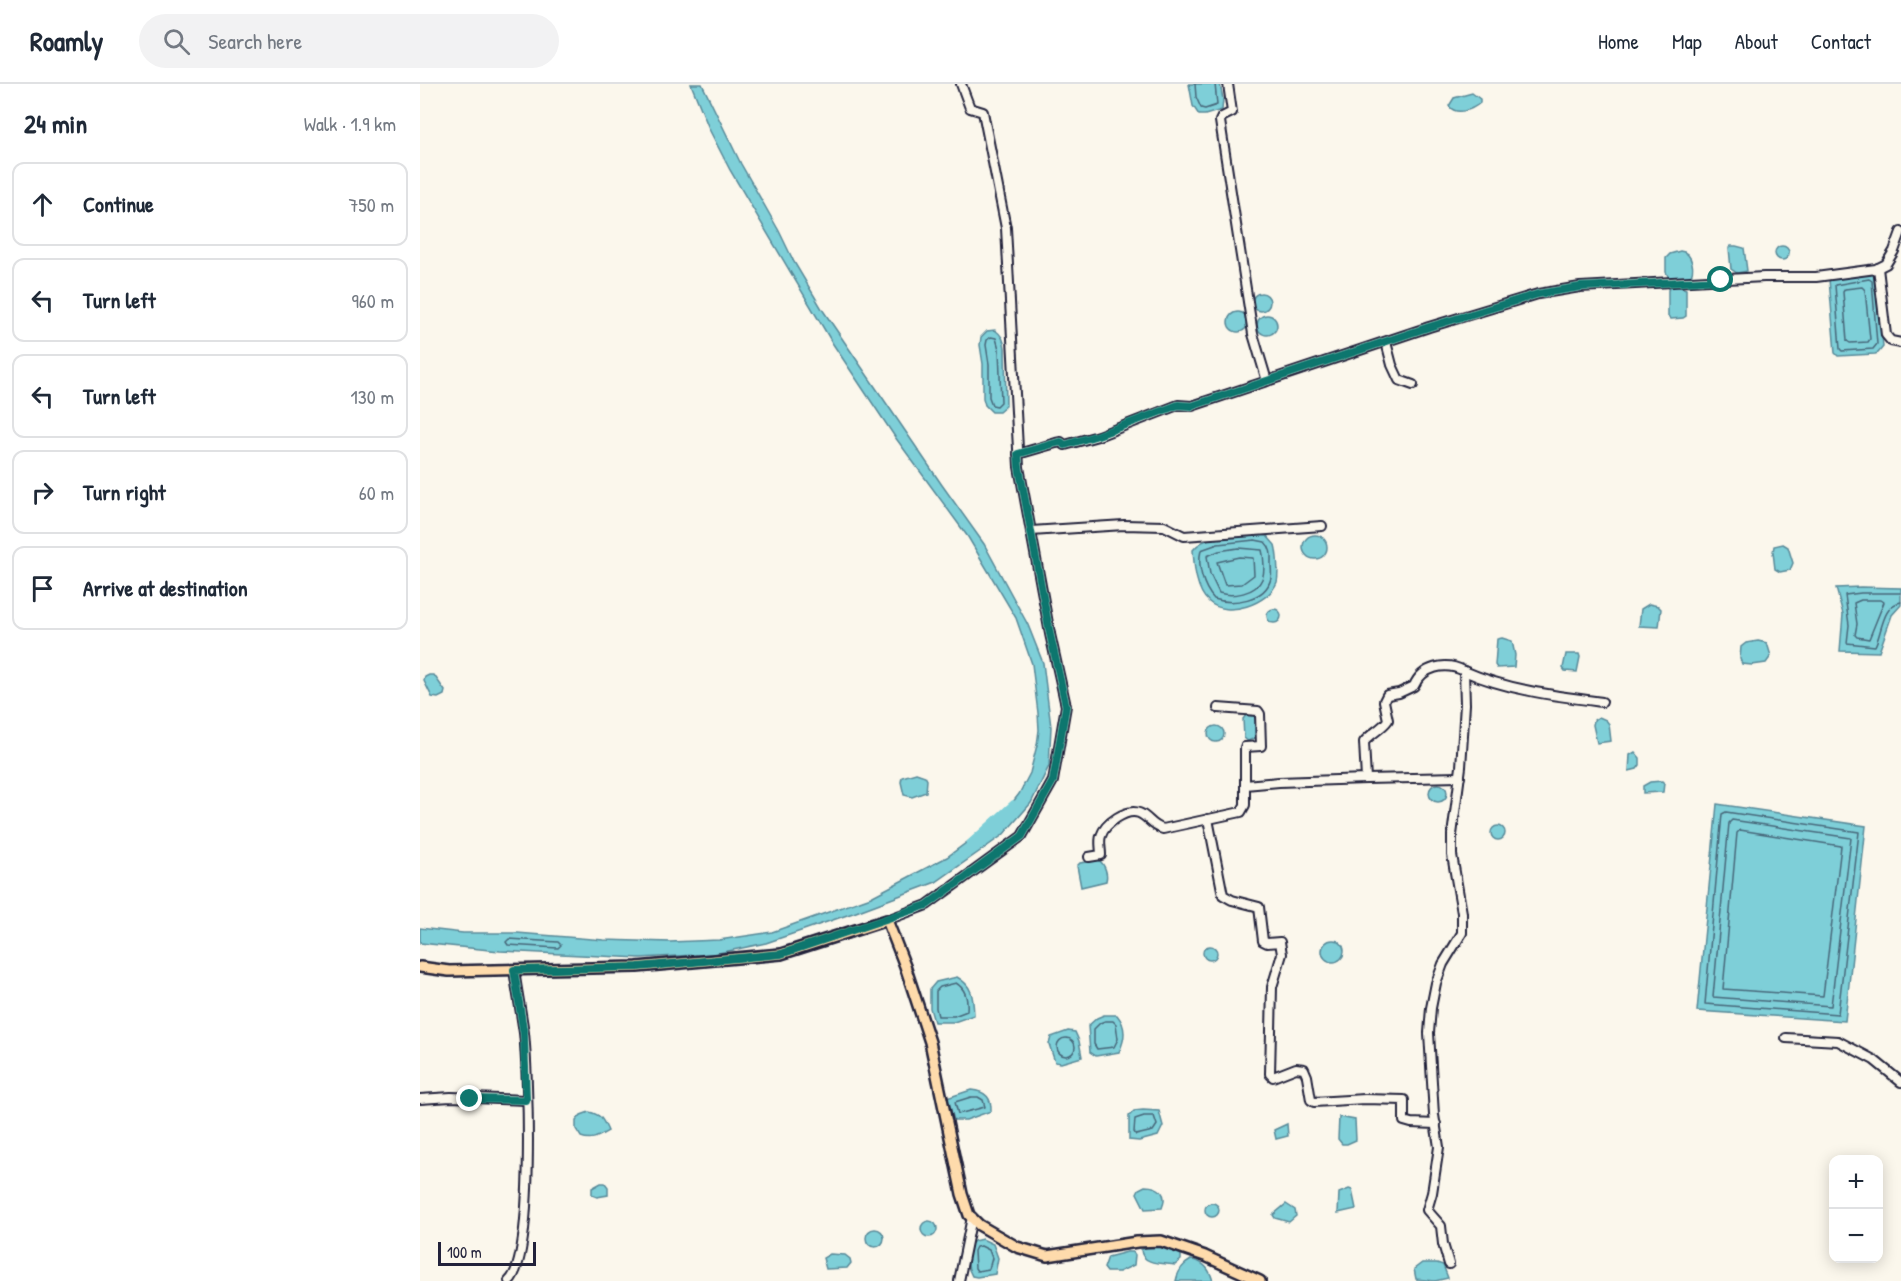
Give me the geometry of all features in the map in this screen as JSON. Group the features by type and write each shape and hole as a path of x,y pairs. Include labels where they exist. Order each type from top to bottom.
{"main road":[{"path":"420,967 449,971 638,967 781,954 887,920 930,1042 962,1194 972,1217 979,1225 1017,1247 1047,1256 1137,1242 1161,1241 1205,1256 1260,1281"}],"street":[{"path":"887,920 927,905 1022,836 1053,781 1066,706 1050,634 1018,454 1006,228 983,112 970,108 961,84"},
{"path":"1228,84 1232,112 1222,117 1220,121 1253,334 1267,381"},
{"path":"1018,454 1061,442 1065,445 1098,435 1178,405 1192,406 1429,327 1538,294 1580,287 1764,277 1816,277 1878,268 1886,264 1901,232"},
{"path":"1878,268 1886,335 1891,341 1901,343"},
{"path":"1386,342 1399,380 1413,385"},
{"path":"1031,531 1124,525 1164,526 1184,536 1322,526"},
{"path":"1366,779 1364,742 1370,734 1388,720 1384,701 1387,695 1399,693 1414,686 1417,677 1424,671 1454,666 1476,677 1530,691 1602,702"},
{"path":"1449,1264 1443,1244 1442,1226 1427,1209 1432,1193 1439,1147 1429,1033 1436,983 1443,964 1462,933 1462,913 1452,855 1452,835 1460,777 1465,704 1464,671"},
{"path":"1089,857 1101,855 1101,836 1111,823 1129,812 1139,813 1154,826 1162,828 1241,812 1245,805 1245,747 1261,746 1260,714 1258,711 1218,708"},
{"path":"1245,785 1460,777"},
{"path":"1208,819 1223,895 1232,900 1259,907 1263,941 1280,942 1282,954 1272,987 1270,1074 1273,1077 1296,1068 1304,1069 1311,1100 1314,1102 1404,1100 1404,1120 1411,1123 1436,1124"},
{"path":"508,1281 513,1277 521,1253 528,1169 524,1035 514,970"},
{"path":"1786,1038 1838,1041 1874,1060 1901,1082"},
{"path":"420,1099 451,1097 526,1100"},
{"path":"959,1281 972,1217"}],"water":[{"path":"691,84 702,84 741,164 822,309 984,544 1028,625 1043,663 1051,727 1049,766 1031,803 1003,835 936,882 766,943 714,954 640,958 500,951 420,943 420,928 463,933 517,933 604,940 670,942 719,940 772,932 871,897 947,857 1002,816 1019,794 1030,773 1039,730 1038,713 1032,664 1016,618 968,537 895,437 833,344 730,170 710,131"},
{"path":"1189,84 1220,84 1223,99 1222,110 1199,115 1193,106"},
{"path":"1472,93 1480,99 1480,103 1473,108 1456,111 1449,106 1454,98"},
{"path":"1731,246 1744,248 1747,271 1737,273 1731,269 1729,248"},
{"path":"1782,246 1787,248 1789,253 1787,258 1782,260 1777,258 1775,253 1777,248"},
{"path":"1680,251 1688,255 1692,263 1691,275 1687,279 1670,280 1666,272 1666,258"},
{"path":"1874,273 1877,275 1883,347 1875,354 1838,356 1835,353 1829,279"},
{"path":"1675,285 1686,289 1686,316 1671,319 1668,316 1668,290"},
{"path":"1261,293 1269,298 1270,302 1265,310 1261,311 1253,306 1252,302 1257,294"},
{"path":"1238,312 1245,315 1248,322 1245,329 1238,332 1231,329 1228,322 1231,315"},
{"path":"1263,315 1271,315 1277,321 1277,329 1271,335 1263,335 1257,329 1257,321"},
{"path":"995,330 1002,338 1005,348 1006,406 999,412 992,412 985,405 983,398 983,364 980,345 981,337 987,331"},
{"path":"1231,535 1267,536 1275,545 1278,579 1273,590 1266,597 1247,606 1236,609 1217,607 1209,602 1198,585 1193,550 1205,540"},
{"path":"1315,535 1323,539 1327,547 1323,555 1315,559 1307,555 1303,547 1307,539"},
{"path":"1783,544 1788,547 1793,563 1790,570 1780,572 1775,569 1773,552 1774,546"},
{"path":"1836,588 1901,588 1901,605 1892,615 1879,652 1840,651 1843,614"},
{"path":"1649,604 1661,609 1659,627 1639,626 1641,609"},
{"path":"1271,609 1277,609 1281,616 1277,623 1271,623 1267,619 1267,613"},
{"path":"1497,639 1512,641 1515,655 1514,667 1497,668 1495,665"},
{"path":"1758,641 1767,643 1771,656 1766,663 1742,664 1741,647 1746,643"},
{"path":"1566,654 1579,654 1577,672 1565,671 1563,668"},
{"path":"429,675 434,675 445,691 444,695 438,698 432,697 424,681"},
{"path":"1246,715 1254,716 1256,720 1255,738 1248,741 1244,738 1243,719"},
{"path":"1599,717 1609,724 1611,741 1597,743 1593,725 1594,720"},
{"path":"1216,726 1222,728 1224,734 1222,740 1216,742 1210,740 1208,734 1210,728"},
{"path":"1635,752 1640,758 1640,765 1637,769 1629,771 1630,755"},
{"path":"916,773 925,776 926,792 912,797 904,795 902,777"},
{"path":"1662,781 1664,783 1663,792 1643,793 1643,786 1650,782"},
{"path":"1434,784 1442,784 1447,789 1445,800 1434,802 1429,797 1429,789"},
{"path":"1717,804 1866,826 1845,1021 1697,1011"},
{"path":"1495,826 1501,826 1505,833 1501,840 1495,840 1491,836 1491,830"},
{"path":"1099,860 1106,870 1106,881 1081,887 1077,866 1080,863"},
{"path":"1333,940 1341,943 1344,951 1341,959 1333,962 1325,959 1322,951 1325,943"},
{"path":"1210,946 1215,948 1217,953 1215,958 1210,960 1205,958 1203,953 1205,948"},
{"path":"957,977 969,988 974,1015 954,1022 934,1022 930,1008 930,989 936,982"},
{"path":"1104,1015 1117,1015 1124,1029 1124,1038 1119,1052 1096,1056 1090,1052 1088,1026"},
{"path":"1068,1031 1075,1032 1082,1057 1061,1063 1055,1062 1049,1044 1051,1037"},
{"path":"971,1090 980,1092 989,1098 991,1111 966,1120 954,1120 947,1098"},
{"path":"1134,1111 1159,1111 1163,1126 1158,1136 1139,1141 1129,1140 1129,1116"},
{"path":"589,1112 602,1118 608,1131 588,1139 581,1137 576,1129 576,1121 581,1115"},
{"path":"1339,1117 1355,1120 1356,1140 1342,1144 1338,1139"},
{"path":"1287,1124 1288,1136 1276,1139 1274,1130"},
{"path":"605,1183 608,1187 608,1195 597,1197 592,1195 592,1188"},
{"path":"1145,1186 1159,1189 1164,1199 1162,1208 1145,1209 1137,1193"},
{"path":"1352,1190 1356,1209 1338,1213 1339,1193"},
{"path":"1212,1203 1217,1205 1219,1210 1217,1215 1212,1217 1207,1215 1205,1210 1207,1205"},
{"path":"1286,1204 1295,1210 1296,1216 1289,1222 1275,1218 1273,1215"},
{"path":"929,1221 935,1223 937,1229 935,1235 929,1237 923,1235 921,1229 923,1223"},
{"path":"871,1229 879,1229 884,1234 882,1245 871,1247 866,1242 866,1234"},
{"path":"982,1239 993,1244 998,1258 995,1274 972,1276 968,1263 969,1248 974,1241"},
{"path":"1153,1244 1165,1245 1176,1250 1181,1255 1181,1260 1175,1265 1149,1261 1142,1255 1141,1250"},
{"path":"1133,1252 1135,1255 1134,1265 1119,1272 1107,1272 1104,1268 1108,1257"},
{"path":"830,1254 845,1255 851,1263 847,1268 826,1269 823,1258"},
{"path":"1191,1260 1205,1267 1213,1281 1176,1281 1181,1269"},
{"path":"1422,1263 1443,1265 1448,1278 1435,1281 1416,1279 1414,1269"}],"waterway":[{"path":"970,843 1013,804"}],"route":[{"path":"470,1099 526,1100 524,1035 514,970 638,967 781,954 927,905 1022,836 1053,781 1066,706 1050,634 1018,454 1061,442 1065,445 1098,435 1178,405 1192,406 1429,327 1538,294 1580,287 1721,280"}]}
